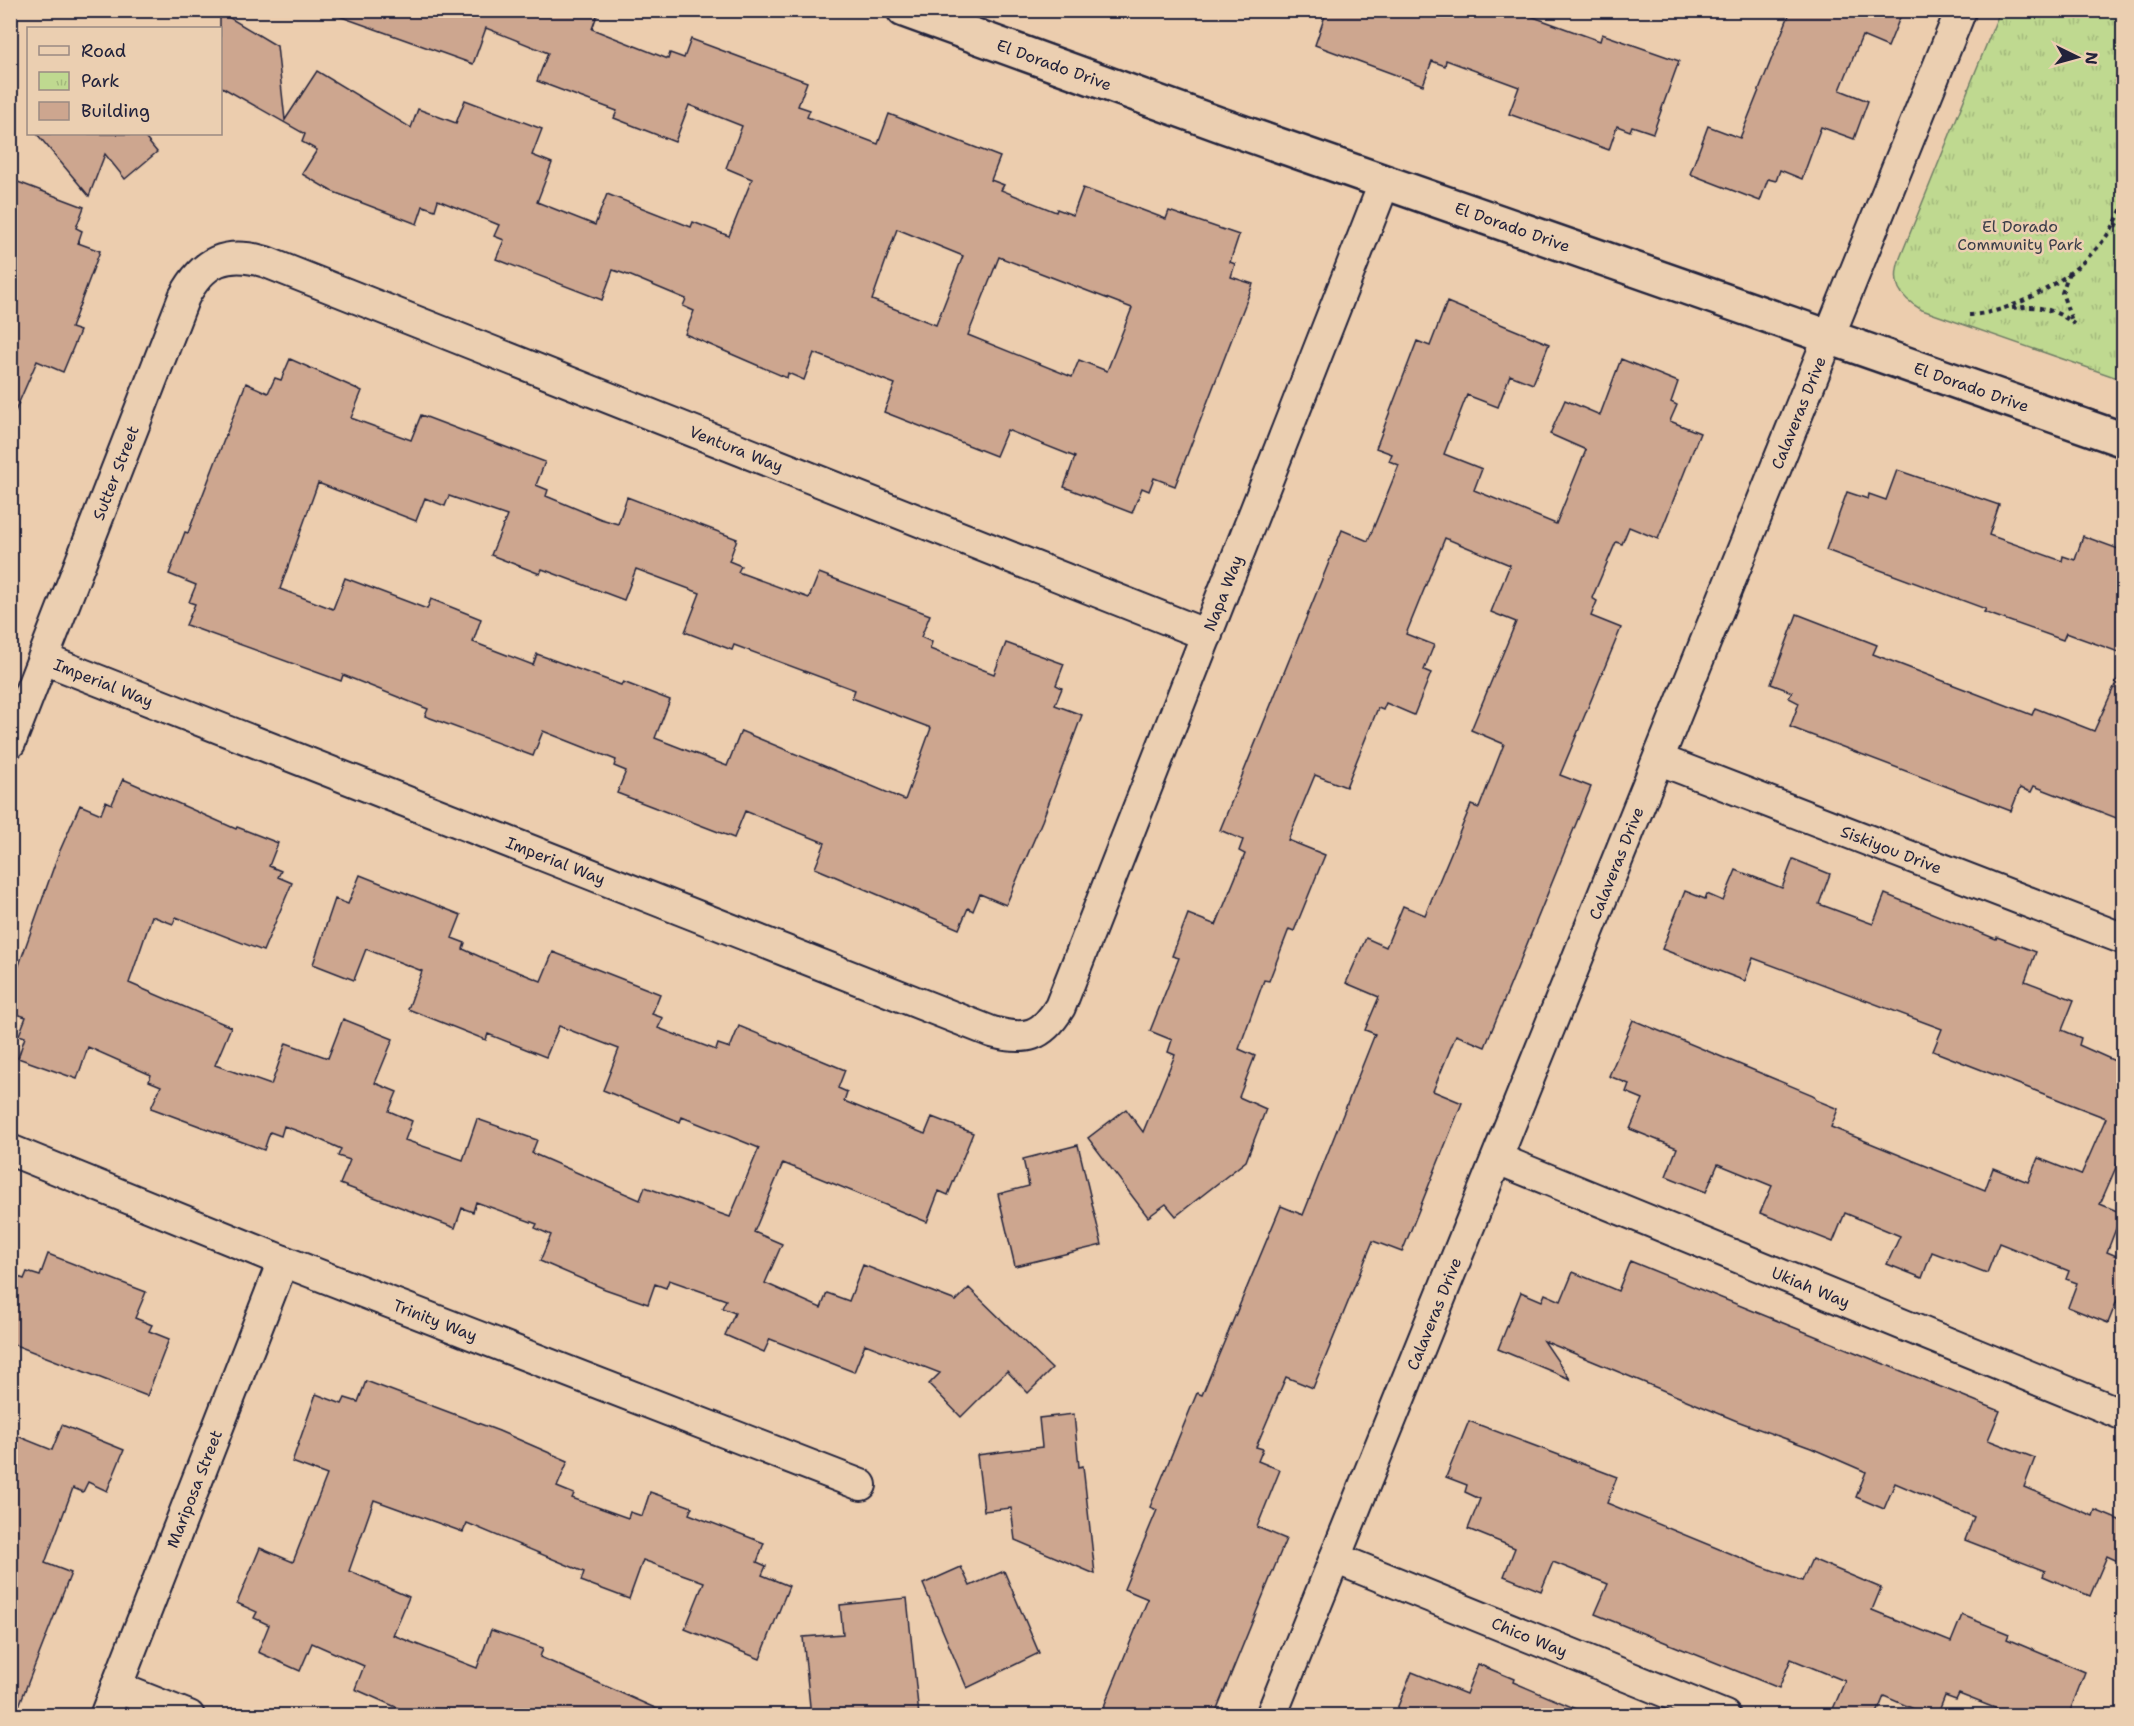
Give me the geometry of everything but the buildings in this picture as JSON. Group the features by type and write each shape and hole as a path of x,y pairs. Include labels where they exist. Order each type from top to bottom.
{"street":[{"name":"El Dorado Drive","path":"904,10 1213,122 2124,440"},
{"name":"Calaveras Drive","path":"1271,1716 1660,760 1827,338 1961,10"},
{"name":"Napa Way","path":"1060,1007 1386,181"},
{"name":"Sutter Street","path":"10,743 180,308 195,277 212,263 229,256 248,256 266,261"},
{"name":"Ventura Way","path":"266,261 1207,635"},
{"name":"Imperial Way","path":"44,659 992,1032 1019,1037 1032,1036 1052,1020 1060,1007"},
{"name":"Siskiyou Drive","path":"1660,760 2124,939"},
{"name":"Trinity Way","path":"10,1150 283,1261 861,1485"},
{"name":"Ukiah Way","path":"1498,1159 2124,1415"},
{"name":"Mariposa Street","path":"105,1716 283,1261"},
{"name":"Chico Way","path":"1335,1558 1725,1716"},
{"path":"116,1687 189,1716"}],"path":[{"path":"2110,230 2117,221 2124,199"},
{"path":"2005,309 2047,288 2070,270 2124,219"},
{"path":"1969,315 2005,309 2043,308 2062,315 2074,324 2062,294 2070,270"}],"green space":[{"name":"El Dorado Community Park","path":"2000,11 2123,11 2123,380 1922,310 1908,300 1897,282 1897,267 1900,258"}]}
